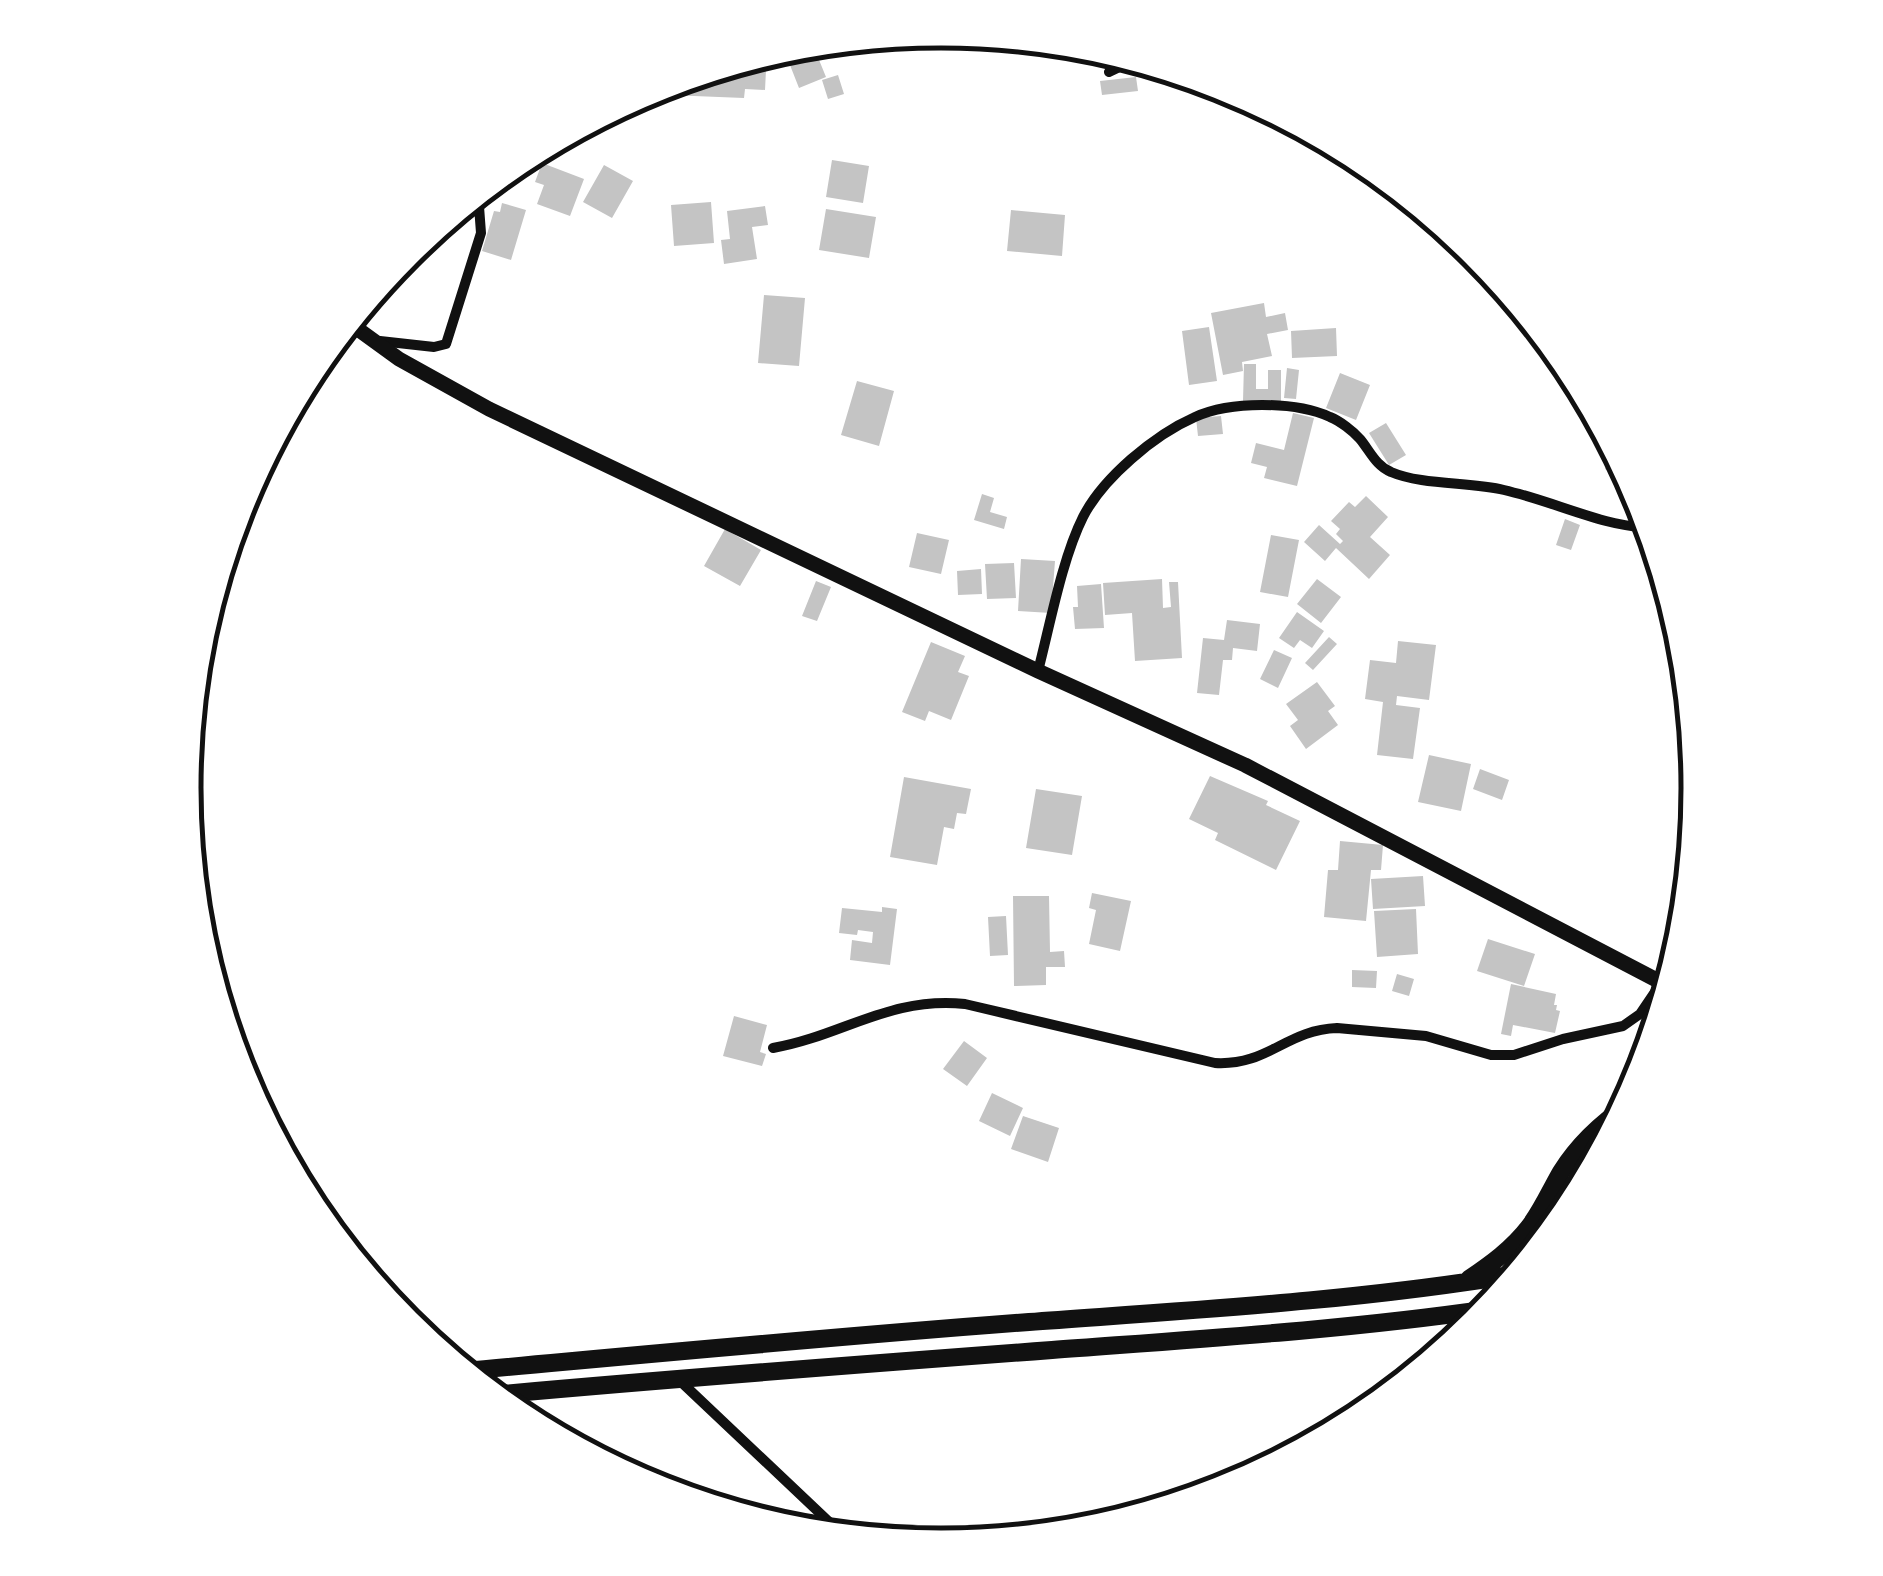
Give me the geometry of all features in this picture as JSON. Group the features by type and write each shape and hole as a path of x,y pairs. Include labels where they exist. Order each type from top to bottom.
{"highway":[{"path":"1463,1284 1514,1245 1540,1212 1581,1145 1601,1126"},
{"path":"484,1369 1208,1310 1496,1278"},
{"path":"515,1393 1255,1336 1465,1312"}],"main road":[{"path":"360,330 399,360 489,408 1299,792 1656,983"}],"street":[{"path":"1108,72 1115,69"},
{"path":"373,340 434,347 446,344 481,233 479,210"},
{"path":"1038,671 1083,518 1104,485 1147,446 1196,416 1252,406 1302,409 1331,417 1358,437 1389,472 1504,490 1634,526"},
{"path":"773,1048 889,1011 951,1003 1215,1063 1252,1060 1296,1037 1337,1028 1426,1036 1502,1056 1624,1026 1650,1004"},
{"path":"676,1378 826,1519"}],"building":[{"path":"818,58 826,77 799,88 789,64"},
{"path":"766,70 765,90 745,89 744,98 681,95"},
{"path":"838,75 844,94 828,99 822,80"},
{"path":"1136,77 1138,91 1102,95 1100,81"},
{"path":"832,160 869,166 863,203 826,197"},
{"path":"544,164 584,179 570,216 537,204 544,185 535,182"},
{"path":"604,165 633,181 612,218 583,202"},
{"path":"711,202 714,243 674,246 671,205"},
{"path":"502,203 526,210 511,260 482,251 494,211 500,212"},
{"path":"765,206 768,225 752,227 757,259 724,264 721,240 730,239 727,211"},
{"path":"826,209 876,217 869,258 819,250"},
{"path":"1011,210 1065,215 1062,256 1007,251"},
{"path":"764,295 805,298 799,366 758,363"},
{"path":"1264,303 1266,317 1285,313 1288,330 1267,334 1272,356 1242,362 1243,371 1223,375 1211,313"},
{"path":"1209,327 1217,381 1189,385 1182,331"},
{"path":"1336,328 1337,356 1292,358 1291,331"},
{"path":"1244,364 1256,364 1256,389 1268,389 1268,370 1281,370 1281,402 1243,401"},
{"path":"1287,368 1299,370 1296,399 1284,398"},
{"path":"1340,373 1370,385 1356,420 1326,408"},
{"path":"857,381 894,391 879,446 841,435"},
{"path":"1293,413 1314,418 1297,486 1264,478 1267,467 1251,463 1256,443 1284,450"},
{"path":"1221,416 1223,434 1198,436 1196,418"},
{"path":"1386,423 1406,455 1389,465 1369,433"},
{"path":"982,494 994,498 990,512 1007,517 1004,529 974,520"},
{"path":"1366,496 1388,517 1370,537 1390,555 1369,579 1336,548 1325,561 1304,542 1319,525 1340,544 1343,541 1336,534 1340,529 1331,521 1349,502 1355,507"},
{"path":"1565,519 1580,525 1571,550 1556,545"},
{"path":"725,529 761,550 740,586 704,566"},
{"path":"917,533 949,540 941,574 909,567"},
{"path":"1271,535 1299,540 1288,597 1260,592"},
{"path":"1021,559 1055,561 1051,613 1018,611"},
{"path":"1014,563 1016,598 987,599 985,564"},
{"path":"981,569 982,594 958,595 957,571"},
{"path":"1162,579 1163,608 1171,607 1169,582 1178,582 1182,658 1135,661 1132,613 1105,615 1103,583"},
{"path":"1317,579 1341,597 1321,623 1297,604"},
{"path":"816,581 831,587 817,621 802,616"},
{"path":"1101,584 1104,628 1075,629 1073,607 1078,607 1077,586"},
{"path":"1297,612 1324,631 1312,648 1300,640 1294,648 1279,638"},
{"path":"1227,620 1260,624 1257,651 1233,648 1232,660 1223,660 1219,695 1197,693 1203,638 1224,640"},
{"path":"1329,637 1337,644 1313,670 1305,663"},
{"path":"1398,641 1436,645 1429,700 1397,696 1396,705 1420,708 1413,759 1377,755 1383,702 1365,699 1370,660 1396,663"},
{"path":"931,642 965,656 958,672 969,676 951,720 929,711 925,721 902,712"},
{"path":"1274,650 1292,658 1278,688 1260,679"},
{"path":"1317,682 1335,706 1328,711 1338,725 1306,749 1290,726 1298,720 1286,704"},
{"path":"1429,755 1471,764 1461,811 1418,802"},
{"path":"1480,769 1509,780 1502,800 1473,789"},
{"path":"1210,776 1268,801 1266,805 1300,821 1276,870 1215,840 1218,833 1189,819"},
{"path":"904,777 971,789 966,814 957,813 954,829 944,827 937,865 890,857"},
{"path":"1036,789 1082,796 1072,855 1026,848"},
{"path":"1340,841 1383,845 1381,870 1371,870 1366,921 1324,917 1328,870 1338,870"},
{"path":"1423,876 1425,906 1373,909 1371,879"},
{"path":"1092,893 1131,901 1120,951 1089,944 1096,910 1089,908"},
{"path":"1013,896 1049,896 1050,952 1064,951 1065,967 1046,967 1046,985 1014,986"},
{"path":"882,907 897,909 890,965 850,960 852,940 872,943 873,932 839,933 842,908 882,912"},
{"path":"1416,909 1418,954 1377,957 1374,911"},
{"path":"1006,916 1008,955 990,956 988,917"},
{"path":"1488,939 1535,954 1524,986 1477,971"},
{"path":"1352,970 1377,971 1376,988 1352,987"},
{"path":"1397,974 1414,979 1409,996 1392,991"},
{"path":"1511,984 1556,994 1554,1005 1560,1011 1555,1033 1513,1025 1511,1036 1501,1034"},
{"path":"734,1016 767,1025 760,1052 766,1054 762,1066 723,1056"},
{"path":"964,1041 987,1058 967,1086 943,1069"},
{"path":"992,1093 1023,1108 1010,1136 979,1121"},
{"path":"1023,1116 1059,1128 1048,1162 1011,1149"}]}
